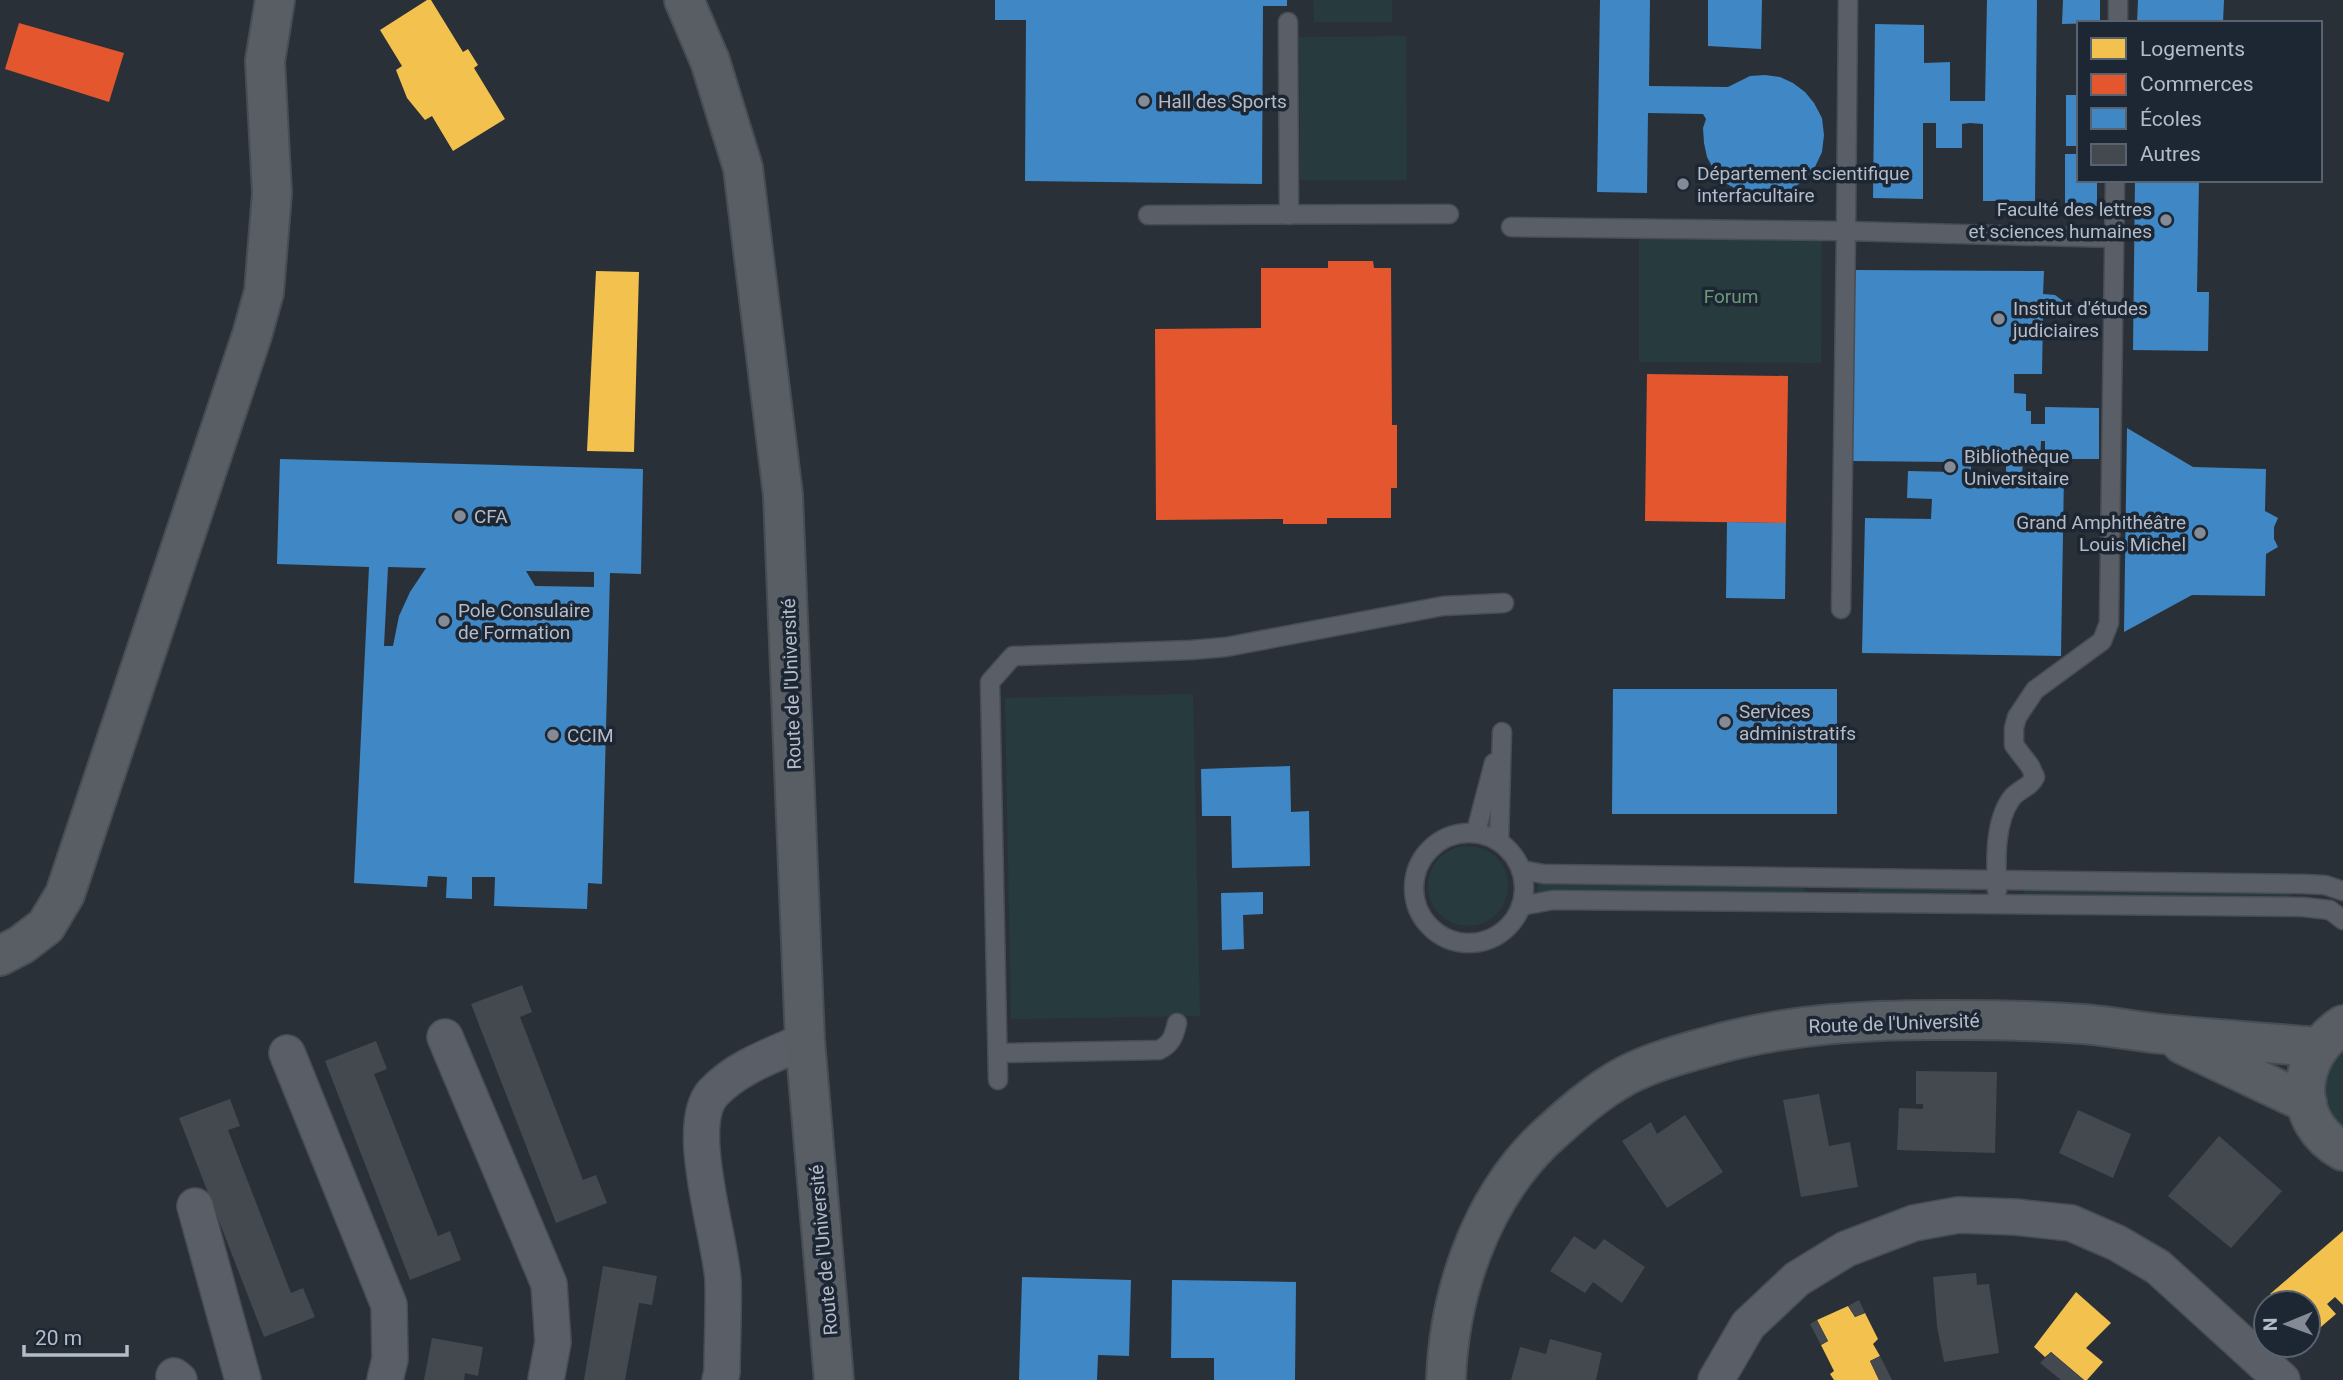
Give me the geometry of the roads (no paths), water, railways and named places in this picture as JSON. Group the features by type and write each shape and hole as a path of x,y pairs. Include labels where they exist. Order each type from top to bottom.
{"main road":[{"path":"0,956 46,926 65,894 252,335 264,292 272,193 265,61 275,0"},
{"name":"Route de l'Université","path":"684,0 710,61 743,168 783,495 805,1041 834,1380"},
{"name":"Route de l'Université","path":"1446,1380 1447,1343 1462,1280 1479,1235 1497,1199 1522,1161 1562,1122 1593,1097 1627,1075 1675,1056 1731,1039 1831,1023 1924,1020 2085,1024 2161,1034 2330,1036"},
{"name":"Route de l'Université","path":"2161,1034 2307,1102"},
{"name":"Route de l'Université","path":"2330,1036 2309,1065 2305,1083 2307,1102 2312,1119 2322,1134 2343,1151"}],"street":[{"path":"445,1037 549,1284 554,1342 545,1380"},
{"path":"720,1380 723,1279 701,1148 704,1116 711,1095 746,1067 805,1041"},
{"path":"287,1053 389,1305 390,1359 385,1380"},
{"path":"195,1206 243,1380"},
{"path":"1716,1380 1748,1325 1797,1279 1846,1249 1914,1223 1958,1215 2071,1223 2117,1243 2158,1267 2282,1380"}],"lane":[{"path":"1841,609 1848,0"},
{"path":"2118,0 2118,21"},
{"path":"1288,22 1289,215"},
{"path":"1997,904 2002,815 2011,799 2018,791 2029,786 2035,777 2014,745 2017,717 2035,690 2102,641 2109,623 2115,182"},
{"path":"1148,215 1449,214"},
{"path":"1511,227 1846,231 2114,238"},
{"path":"998,1080 990,682 1013,656 1226,647 1443,606 1504,603"},
{"path":"1476,832 1502,732 1499,842"},
{"path":"1476,832 1499,842 1509,849 1521,870 1524,887 1521,906 1505,930 1479,943 1450,940 1437,933 1424,920 1417,905 1414,887 1417,868 1427,852 1441,840 1458,833 1476,832"},
{"path":"1521,870 1560,875 2303,884 2325,885 2343,891"},
{"path":"1521,906 1553,900 2315,908 2330,910 2343,920"},
{"path":"998,1053 1159,1051 1168,1045 1177,1023"}],"place":[{"name":"Hall des Sports","path":"1144,101"},
{"name":"Département scientifique interfacultaire","path":"1683,184"},
{"name":"Faculté des lettres et sciences humaines","path":"2166,220"},
{"name":"Institut d'études judiciaires","path":"1999,319"},
{"name":"Bibliothèque Universitaire","path":"1950,467"},
{"name":"CFA","path":"460,516"},
{"name":"Grand Amphithéâtre Louis Michel","path":"2200,533"},
{"name":"Pole Consulaire de Formation","path":"444,621"},
{"name":"Services administratifs","path":"1725,722"},
{"name":"CCIM","path":"553,735"}],"park label":[{"name":"Forum","path":"1731,296"}]}
